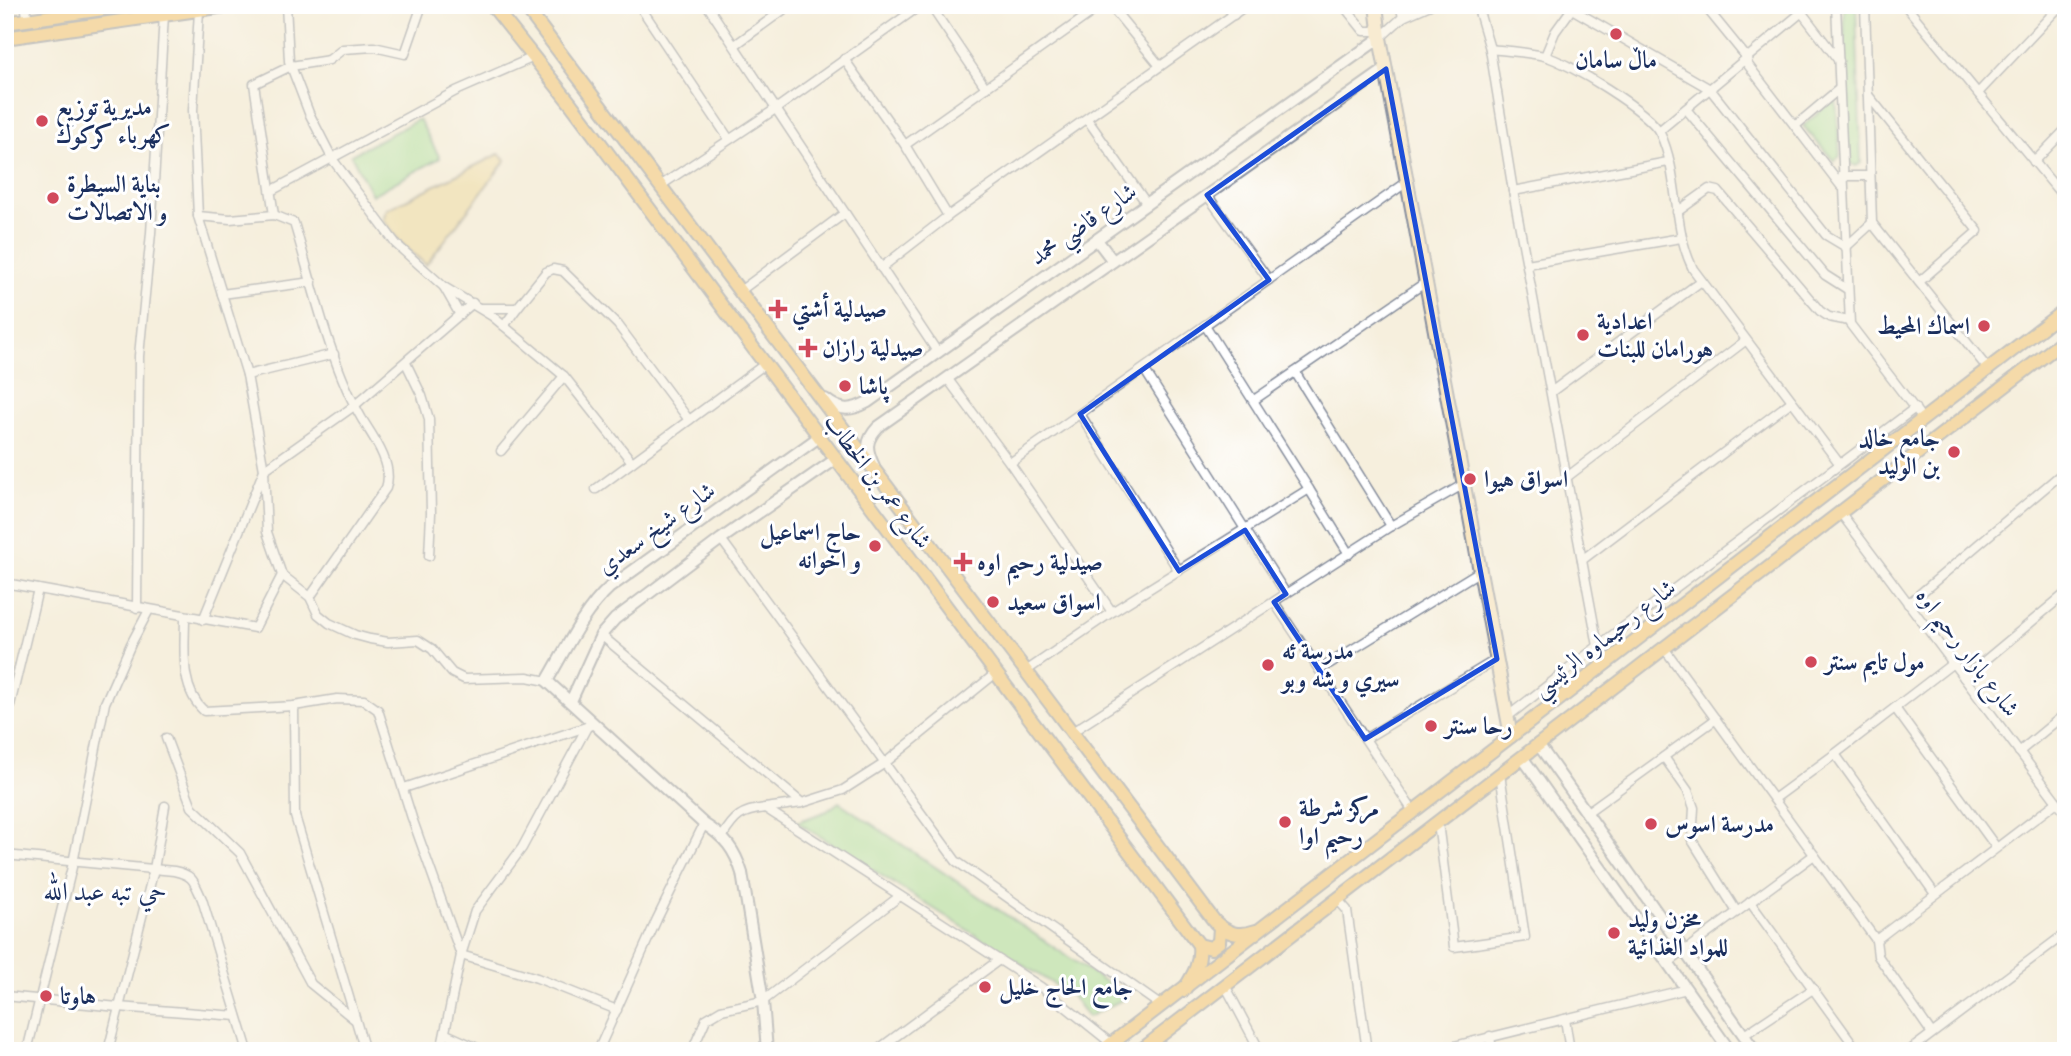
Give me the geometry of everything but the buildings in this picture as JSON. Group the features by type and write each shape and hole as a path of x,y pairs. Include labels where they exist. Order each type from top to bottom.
{"main road":[{"path":"5,23 131,5"},
{"path":"5,38 232,5"},
{"name":"شارع عمر بن الخطاب","path":"492,5 534,57 1199,944"},
{"name":"شارع عمر بن الخطاب","path":"524,5 1220,927"},
{"path":"1376,5 1511,736"},
{"path":"610,158 628,144"},
{"path":"677,248 696,233"},
{"name":"شارع رحيماوه الرئيسي","path":"1107,1047 2066,309"},
{"name":"شارع رحيماوه الرئيسي","path":"1140,1051 2066,339"},
{"path":"947,608 967,593"},
{"path":"1118,835 1137,819"},
{"path":"1402,820 1397,829 1399,835 1404,839 1416,840"},
{"path":"1375,841 1389,840 1390,860"},
{"path":"1220,927 1242,935 1263,928"},
{"path":"1184,990 1197,969 1199,944 1212,948 1219,942 1220,927"}],"street":[{"path":"25,5 28,20"},
{"path":"286,5 291,66 309,113 333,160 396,244 443,287 477,305 564,376 632,462"},
{"path":"274,215 254,84 291,66 329,60 343,48 374,47 405,54 422,5"},
{"path":"639,5 729,139"},
{"path":"707,5 938,353"},
{"path":"735,45 790,5"},
{"path":"660,186 921,5"},
{"path":"930,5 986,88"},
{"path":"905,145 1102,5"},
{"path":"1110,5 1160,66"},
{"path":"1226,5 1234,15"},
{"path":"881,268 948,216 1247,5"},
{"path":"1343,5 1364,32 1380,35 1403,17 1430,5"},
{"path":"1401,5 1403,17"},
{"path":"1477,5 1490,49 1513,191 1598,646"},
{"path":"1704,5 1842,188"},
{"path":"1836,5 1849,321 1923,419"},
{"path":"1865,5 1872,223 1988,369"},
{"path":"1905,5 2066,201"},
{"path":"1978,93 2061,5"},
{"path":"1545,56 1570,6 1710,89 1826,235 1846,247"},
{"path":"1659,131 1746,60 1799,9 1839,61"},
{"path":"200,11 193,110 198,215 247,375 264,470 267,531 282,575 310,597 318,614 329,623 355,635 388,642 418,640 426,643 452,673 464,679 527,677 547,681 571,701 591,725 722,836 736,853 742,873 763,1001 767,1051"},
{"path":"137,608 139,356 151,233 164,15"},
{"name":"شارع قاضي محمد","path":"809,383 833,406 854,410 868,402 1380,35"},
{"path":"1490,49 1545,56 1594,80 1636,110 1659,131 1668,162 1681,238 1689,262 1700,282 1839,463"},
{"path":"271,191 456,92 534,57"},
{"path":"844,59 905,145 948,216"},
{"name":"شارع قاضي محمد","path":"880,478 870,457 869,437 878,427 1386,69"},
{"path":"1795,126 1839,89"},
{"path":"1868,95 1978,231 1919,282"},
{"path":"1686,109 1825,275 1847,289"},
{"path":"1087,119 1147,204"},
{"path":"2034,162 2066,129"},
{"path":"1513,191 1668,162"},
{"path":"1842,176 1870,176"},
{"path":"1010,463 1407,182"},
{"path":"1677,212 1709,189 1718,191 1820,311 1829,317 1849,321"},
{"path":"1207,195 1269,280"},
{"path":"740,291 845,213"},
{"path":"198,215 230,219 274,215 294,223 334,354 354,406 380,450 389,479 386,488 310,597"},
{"path":"1846,247 1872,223"},
{"path":"1527,264 1681,238"},
{"path":"1097,240 1113,261"},
{"path":"504,326 546,272 553,269 563,271 618,326 689,420"},
{"path":"222,294 312,282"},
{"path":"1254,400 1426,282"},
{"path":"1551,392 1700,282"},
{"path":"443,287 460,315"},
{"path":"203,620 264,470 354,406 460,315 477,305 517,308"},
{"path":"1205,325 1349,554"},
{"path":"1567,477 1745,341"},
{"path":"247,375 334,354"},
{"path":"405,363 422,396 429,419 429,556"},
{"path":"596,489 765,364"},
{"path":"1144,369 1286,594"},
{"path":"1295,372 1391,526"},
{"path":"501,451 564,376"},
{"path":"947,378 1010,463 1112,612"},
{"path":"1582,560 1792,401"},
{"path":"1507,718 1598,646 1914,408"},
{"path":"1080,414 1180,571"},
{"name":"شارع شيخ سعدي","path":"547,681 583,619 597,599 609,588 819,437"},
{"name":"شارع شيخ سعدي","path":"571,701 601,635 615,618 721,539 836,459"},
{"path":"1908,604 2066,470"},
{"path":"1072,732 1391,526 1464,484"},
{"path":"1026,671 1112,612 1309,489"},
{"name":"شارع بازار رحيم اوه","path":"1840,512 2066,814"},
{"path":"721,539 956,861 1160,1005"},
{"path":"1319,670 1480,571"},
{"path":"5,583 255,628 282,575"},
{"path":"5,726 38,589"},
{"path":"1964,678 2066,593"},
{"path":"1274,601 1413,811"},
{"path":"27,1051 73,863 105,703 149,610"},
{"path":"185,617 188,688 194,702 204,711 294,706 337,699 364,700 378,710 461,955"},
{"path":"601,635 802,803"},
{"path":"1664,648 1876,940 1878,956 1931,1032"},
{"path":"1365,739 1497,659"},
{"path":"1774,799 1953,663"},
{"path":"722,836 733,820 747,810 802,803 843,790 884,763 996,673"},
{"path":"294,706 295,816 365,1051"},
{"path":"1895,708 1996,846"},
{"path":"2019,752 2066,713"},
{"path":"1586,813 1716,719"},
{"path":"404,788 591,725"},
{"path":"441,1051 461,955 475,911 522,848 591,725"},
{"path":"166,738 192,807 240,853 311,984 354,1019"},
{"path":"1538,744 1755,1051"},
{"path":"1835,754 1935,894"},
{"path":"1522,757 1730,1051"},
{"path":"1664,757 1688,791 1694,808 1692,839 1737,912"},
{"path":"1534,772 1540,764 1549,759"},
{"path":"1438,823 1454,947 1525,937 1500,774"},
{"path":"1876,940 2057,802"},
{"path":"108,1051 154,869 164,806"},
{"path":"765,807 1041,987 1107,1047"},
{"path":"598,1051 657,919 705,824"},
{"path":"5,855 154,869 186,874 193,879 206,911 247,1051"},
{"path":"1668,963 1814,855"},
{"path":"692,1051 706,1019 721,1010 763,1001 900,896"},
{"path":"1338,900 1347,910 1367,1051"},
{"path":"1750,902 1858,1051"},
{"path":"1909,1051 2066,933"},
{"path":"461,955 537,978 617,1010"},
{"path":"876,1051 999,960"},
{"path":"1226,987 1259,1051"},
{"path":"1434,1051 1687,989"},
{"path":"1744,1035 1813,989"},
{"path":"5,996 237,1016"},
{"path":"1565,1019 1570,1051"},
{"path":"446,1034 484,1051"},
{"path":"1490,1036 1492,1051"}],"highlighted area":[{"path":"1386,69 1497,659 1365,739 1274,602 1286,594 1245,530 1179,571 1080,414 1269,280 1207,195"}],"green space":[{"path":"1844,5 1856,5 1861,163 1856,166 1847,161"},
{"path":"1836,100 1840,156 1834,161 1803,126"},
{"path":"419,119 440,158 372,195 351,155"},
{"path":"839,802 1128,997 1088,1017 1072,996 797,822 827,811"}],"sand":[{"path":"499,154 506,160 426,265 400,242 383,219 387,209"}],"place":[{"name":"ماڵ سامان","path":"1616,34"},
{"name":"مديرية توزيع كهرباء كركوك","path":"42,121"},
{"name":"بناية السيطرة و الاتصالات","path":"53,198"},
{"name":"صيدلية أشتي","path":"778,309"},
{"name":"اسماك المحيط","path":"1984,326"},
{"name":"اعدادية هورامان للبنات","path":"1583,335"},
{"name":"صيدلية رازان","path":"808,348"},
{"name":"پاشا","path":"845,386"},
{"name":"جامع خالد بن الوليد","path":"1954,452"},
{"name":"اسواق هيوا","path":"1470,479"},
{"name":"حاج اسماعيل و اخوانه","path":"875,546"},
{"name":"صيدلية رحيم اوه","path":"963,562"},
{"name":"اسواق سعيد","path":"993,602"},
{"name":"مول تايم سنتر","path":"1811,662"},
{"name":"مدرسة ئه سيري و شه وبو","path":"1268,665"},
{"name":"رحا سنتر","path":"1431,726"},
{"name":"مركز شرطة رحيم اوا","path":"1285,822"},
{"name":"مدرسة اسوس","path":"1651,824"},
{"name":"مخزن وليد للمواد الغذائية","path":"1614,933"},
{"name":"جامع الحاج خليل","path":"985,987"},
{"name":"هاوتا","path":"46,996"}],"district":[{"name":"حي تبه عبد الله","path":"105,891"}]}
